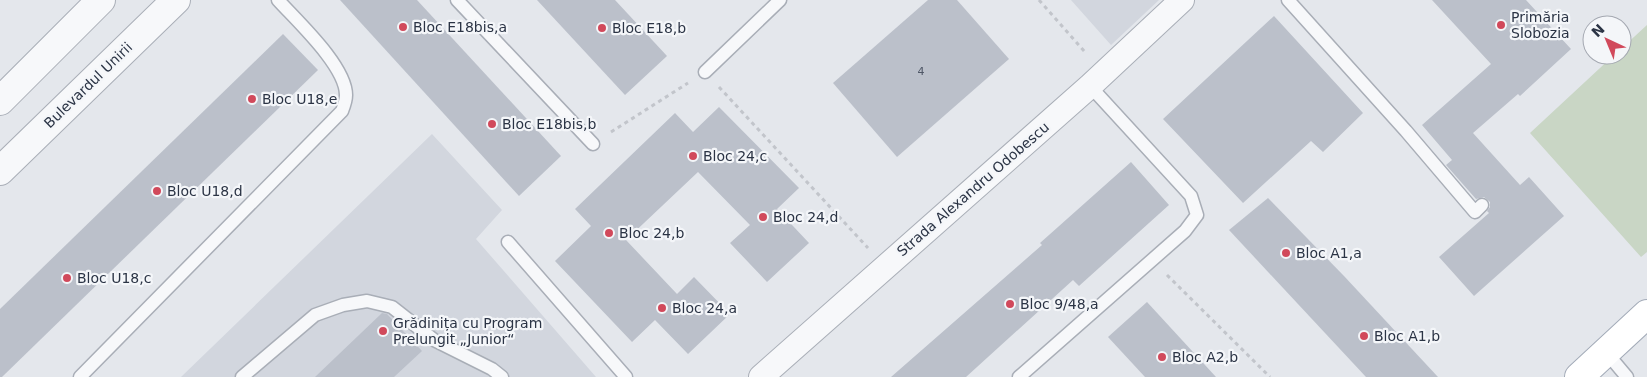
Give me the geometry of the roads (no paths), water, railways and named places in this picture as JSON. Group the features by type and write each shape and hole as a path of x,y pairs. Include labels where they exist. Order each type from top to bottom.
{"main road":[{"path":"1579,377 1647,314"}],"street":[{"path":"0,101 101,0"},
{"name":"Bulevardul Unirii","path":"0,171 176,0"},
{"name":"Strada Alexandru Odobescu","path":"761,377 1096,80 1182,0"}],"lane":[{"path":"80,377 342,110 346,96 343,82 329,56 278,0"},
{"path":"457,0 593,144"},
{"path":"705,72 780,0"},
{"path":"1288,0 1406,131 1475,212 1482,205"},
{"path":"1019,377 1185,231 1197,215 1191,196 1096,80"},
{"path":"508,242 626,377"},
{"path":"242,377 315,315 344,305 367,301 392,307 434,340 492,369 502,377"},
{"path":"1606,352 1627,377"}],"place":[{"name":"Primăria Slobozia","path":"1501,25"},
{"name":"Bloc E18bis,a","path":"403,27"},
{"name":"Bloc E18,b","path":"602,28"},
{"name":"Bloc U18,e","path":"252,99"},
{"name":"Bloc E18bis,b","path":"492,124"},
{"name":"Bloc 24,c","path":"693,156"},
{"name":"Bloc U18,d","path":"157,191"},
{"name":"Bloc 24,d","path":"763,217"},
{"name":"Bloc 24,b","path":"609,233"},
{"name":"Bloc A1,a","path":"1286,253"},
{"name":"Bloc U18,c","path":"67,278"},
{"name":"Bloc 9/48,a","path":"1010,304"},
{"name":"Bloc 24,a","path":"662,308"},
{"name":"Grădinița cu Program Prelungit „Junior“","path":"383,331"},
{"name":"Bloc A1,b","path":"1364,336"},
{"name":"Bloc A2,b","path":"1162,357"}]}
